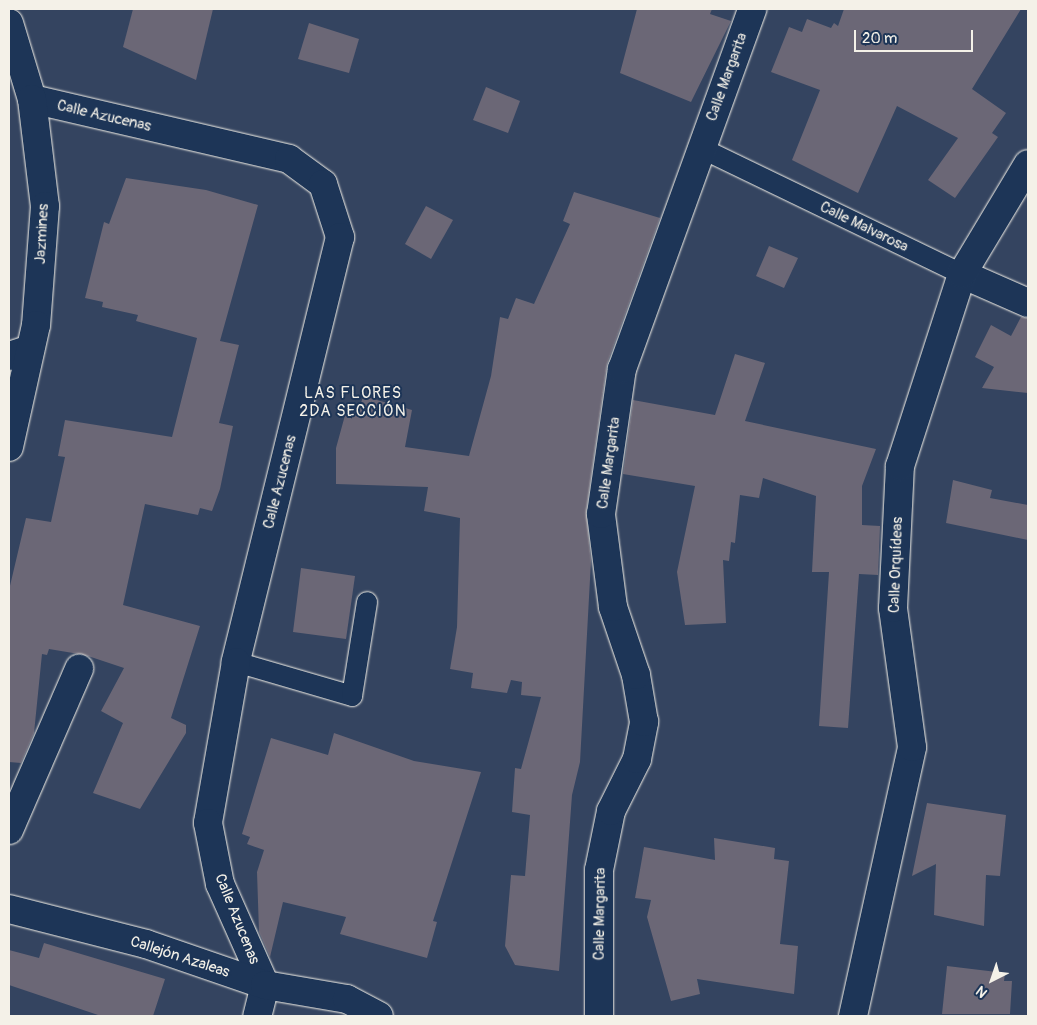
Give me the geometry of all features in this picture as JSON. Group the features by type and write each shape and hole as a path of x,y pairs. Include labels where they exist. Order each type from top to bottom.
{"street":[{"name":"Calle Margarita","path":"599,1016 599,870 611,811 637,759 644,722 636,675 614,607 601,514 622,369 752,9"},
{"name":"Jazmines","path":"9,22 32,99 45,206 19,352 9,447"},
{"name":"Calle Azucenas","path":"32,99 289,160 322,184 340,237 236,662 208,823 220,884 265,985"},
{"name":"Calle Orquídeas","path":"853,1016 912,747 893,608 900,466 962,274 1028,164"},
{"name":"Calle Malvarosa","path":"962,274 1028,303"},
{"path":"9,830 79,669"},
{"name":"Callejón Azaleas","path":"9,909 146,944 265,985 347,999 379,1016"},
{"path":"257,1016 265,985"}],"lane":[{"name":"Calle Malvarosa","path":"701,148 962,274"},
{"path":"236,662 352,696 367,602"}],"building":[{"path":"133,9 213,9 196,80 123,47"},
{"path":"637,9 712,9 710,14 731,21 691,102 620,73"},
{"path":"844,9 1021,9 972,89 1006,113 992,133 998,137 955,198 928,180 958,138 897,106 858,193 792,160 820,90 771,72 789,27 802,32 807,19 831,28 834,23 838,26"},
{"path":"309,23 359,39 349,73 298,59"},
{"path":"486,87 520,101 508,133 473,120"},
{"path":"126,178 206,190 258,205 220,341 239,345 219,423 233,426 220,489 212,511 200,508 198,515 145,504 123,605 200,626 171,718 186,725 186,733 140,809 93,793 123,723 101,711 124,668 85,655 49,649 47,655 42,654 34,733 21,763 9,762 9,590 26,518 51,522 65,457 58,456 65,420 172,437 197,338 136,321 138,315 102,307 103,302 85,298 104,222 109,224"},
{"path":"574,192 660,218 607,364 586,512 591,561 580,762 572,795 559,971 515,965 505,946 511,875 525,876 530,815 512,812 515,768 521,769 541,697 521,695 522,682 511,680 507,693 471,688 473,673 450,669 457,627 460,518 424,511 428,487 336,484 336,448 347,408 359,411 363,396 412,410 405,447 469,456 491,376 500,317 508,319 516,298 534,304 570,224 563,221"},
{"path":"426,206 453,220 431,259 405,244"},
{"path":"769,246 798,258 784,288 756,276"},
{"path":"1021,317 1028,318 1028,393 982,388 994,367 975,357 991,325 1011,336"},
{"path":"735,354 765,363 745,421 876,449 862,486 862,525 880,526 878,575 859,574 848,728 819,726 829,572 812,572 816,496 763,478 759,498 740,495 735,543 731,542 729,561 723,560 726,623 685,625 677,572 695,486 623,474 633,400 715,415"},
{"path":"953,480 992,490 990,498 1028,505 1028,540 946,523"},
{"path":"301,568 355,576 346,639 293,632"},
{"path":"334,733 414,761 481,772 433,921 437,922 427,958 340,934 346,917 283,902 270,957 259,932 257,872 264,850 247,844 250,837 242,834 271,738 328,755"},
{"path":"927,803 1006,815 1000,876 986,875 984,926 934,915 936,864 912,876"},
{"path":"714,838 775,848 774,859 789,861 780,944 798,946 794,994 697,979 700,994 671,1001 647,917 651,900 635,898 644,847 715,860"},
{"path":"44,943 165,979 153,1016 101,1016 9,985 9,950 39,958"},
{"path":"947,966 1005,973 1004,981 1012,981 1010,1014 942,1014"}],"district":[{"name":"LAS FLORES 2DA SECCIÓN","path":"353,402"}]}
